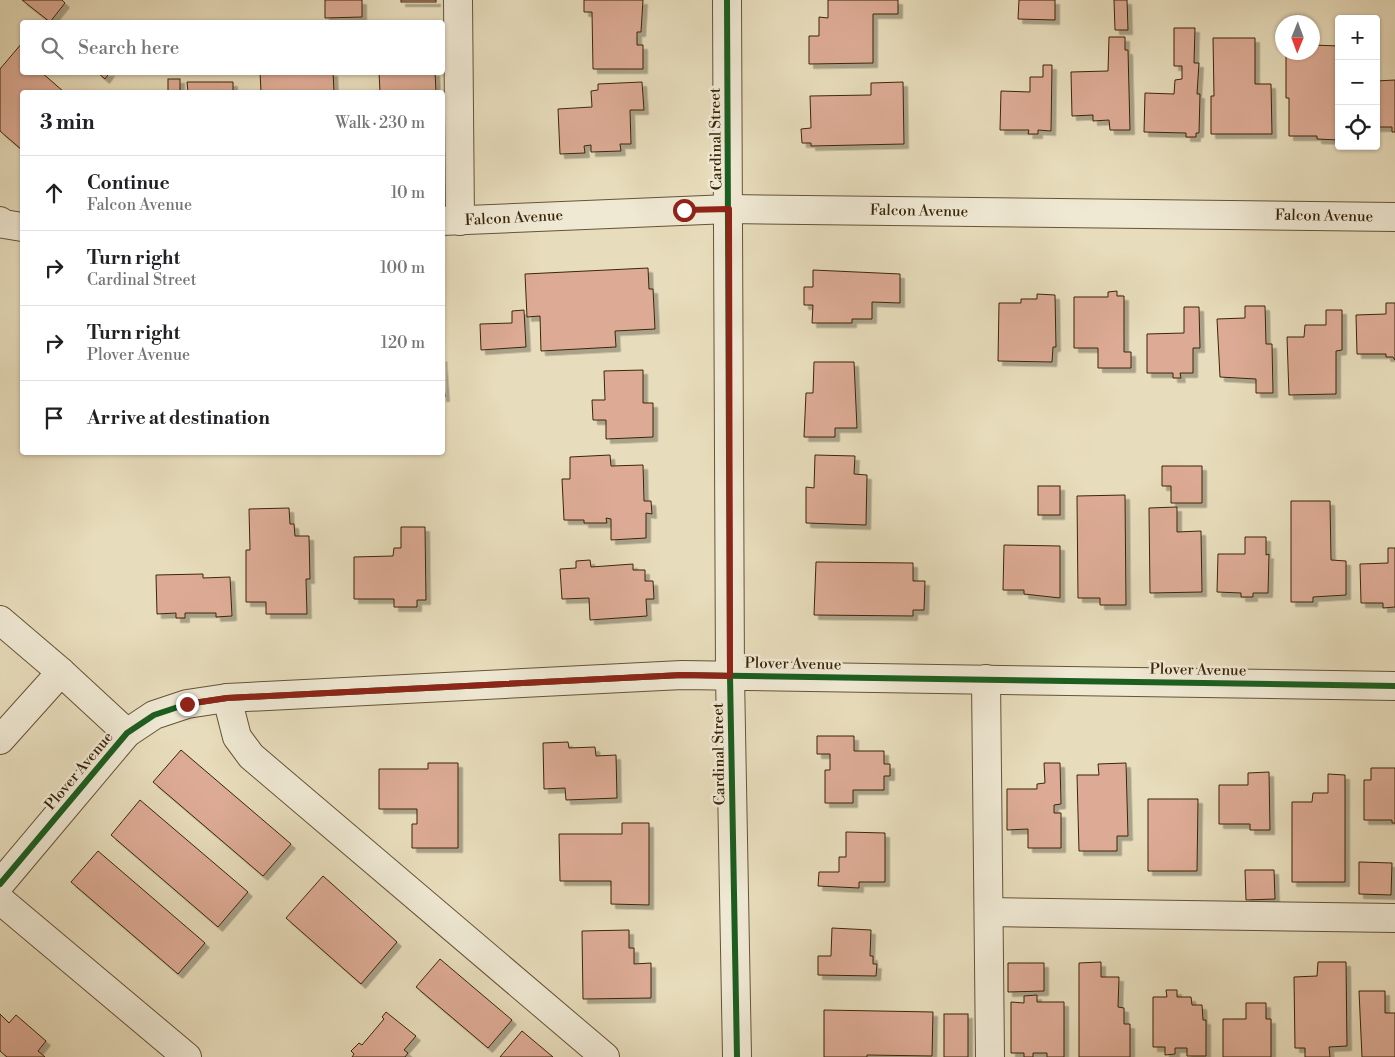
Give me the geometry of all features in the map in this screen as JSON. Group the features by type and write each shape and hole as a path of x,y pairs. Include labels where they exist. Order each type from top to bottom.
{"street":[{"path":"451,221 458,0"},
{"name":"Cardinal Street","path":"727,0 730,676 737,1057"},
{"name":"Falcon Avenue","path":"451,221 729,209 1395,217"},
{"path":"0,221 4,224 20,227"},
{"path":"0,620 61,672 127,733"},
{"path":"0,740 61,672"},
{"name":"Plover Avenue","path":"0,884 127,733 154,715 187,704 227,698 682,675 1395,686"},
{"path":"986,680 990,1057"},
{"path":"227,698 238,737 251,756 605,1057"},
{"path":"0,900 186,1057"},
{"path":"989,912 1395,918"}],"building":[{"path":"22,0 62,0 65,3 52,20 47,20"},
{"path":"325,0 362,0 362,17 325,18"},
{"path":"401,0 436,0 436,2 401,2"},
{"path":"584,0 643,0 641,32 637,32 637,45 643,45 643,69 593,69 592,12 584,12"},
{"path":"828,0 898,0 898,14 873,14 873,63 809,64 809,36 819,36 819,17 828,18"},
{"path":"1019,0 1055,0 1055,20 1018,19"},
{"path":"1114,0 1127,0 1128,30 1115,30"},
{"path":"1174,28 1195,28 1194,63 1199,63 1197,94 1200,94 1199,133 1196,133 1196,137 1186,137 1186,133 1144,132 1145,93 1174,94 1175,80 1182,79 1182,66 1174,66"},
{"path":"1109,37 1125,37 1125,50 1128,50 1130,130 1110,130 1109,120 1093,121 1093,115 1072,116 1071,72 1108,71"},
{"path":"1213,38 1255,38 1255,84 1271,84 1272,134 1211,134 1211,96 1214,96"},
{"path":"20,45 20,75 44,75 62,90 20,90 20,148 0,131 0,69"},
{"path":"1320,45 1335,46 1335,140 1317,139 1317,136 1289,136 1289,98 1286,98 1286,60 1320,60"},
{"path":"1043,65 1052,65 1051,131 1038,130 1038,134 1028,134 1029,130 1000,130 1001,91 1030,92 1030,77 1043,77"},
{"path":"260,75 333,75 334,90 261,90"},
{"path":"379,75 435,75 436,90 380,90"},
{"path":"168,79 180,79 180,90 168,90"},
{"path":"1395,80 1395,132 1392,132 1392,127 1380,127 1380,81"},
{"path":"187,82 233,82 233,90 188,90"},
{"path":"642,82 644,110 630,110 631,144 620,144 621,151 591,152 591,145 584,146 585,153 560,154 558,109 592,107 591,91 598,90 598,84"},
{"path":"903,82 904,144 811,146 811,143 802,143 801,129 811,128 810,96 871,95 871,83"},
{"path":"648,268 649,289 653,289 655,329 615,331 616,347 541,351 540,316 527,317 525,274"},
{"path":"813,270 900,274 900,303 872,302 872,319 852,319 852,323 812,323 813,305 804,305 804,287 813,287"},
{"path":"1117,291 1117,296 1124,296 1124,352 1131,352 1131,368 1098,368 1098,348 1074,348 1074,297 1108,297 1108,292"},
{"path":"1037,294 1055,295 1056,347 1053,347 1052,362 998,361 999,303 1021,303 1021,299 1037,299"},
{"path":"1386,303 1395,303 1395,360 1393,357 1386,357 1386,354 1357,354 1356,315 1386,314"},
{"path":"1245,306 1265,306 1266,344 1272,344 1273,393 1256,393 1256,379 1220,377 1217,319 1245,318"},
{"path":"1184,307 1199,307 1200,348 1193,348 1193,373 1180,373 1181,378 1173,378 1173,373 1147,373 1147,334 1184,333"},
{"path":"524,310 526,347 481,350 480,324 512,323 512,311"},
{"path":"1326,310 1342,310 1342,350 1336,351 1336,394 1289,395 1287,337 1304,337 1305,325 1326,325"},
{"path":"814,362 854,362 857,428 835,428 835,437 804,437 806,393 813,393"},
{"path":"643,370 643,403 653,403 653,437 606,439 606,420 593,420 592,400 605,400 604,371"},
{"path":"610,455 611,466 643,465 644,501 651,501 652,514 646,513 646,538 611,540 611,519 606,518 607,523 584,523 584,520 564,520 562,479 570,479 570,457"},
{"path":"815,455 855,456 854,474 867,475 866,525 806,523 806,487 814,488"},
{"path":"1162,466 1202,466 1202,503 1171,503 1171,486 1162,486"},
{"path":"1038,486 1060,486 1060,515 1038,515"},
{"path":"1125,495 1126,605 1100,605 1100,598 1078,598 1077,496"},
{"path":"1291,501 1330,501 1331,560 1346,561 1346,595 1313,597 1313,602 1291,602"},
{"path":"1177,507 1177,532 1201,531 1202,592 1150,593 1149,508"},
{"path":"289,508 290,524 294,524 295,536 309,536 310,579 306,579 307,614 266,614 266,602 246,602 246,550 250,550 249,509"},
{"path":"401,527 425,527 426,600 417,600 417,607 394,607 394,599 354,599 354,557 393,556 394,548 401,548"},
{"path":"1245,537 1266,537 1266,555 1269,554 1268,593 1253,593 1253,597 1241,597 1241,593 1217,592 1218,554 1245,554"},
{"path":"1004,545 1060,546 1060,598 1024,594 1024,590 1003,590"},
{"path":"1388,548 1395,548 1395,607 1383,608 1383,603 1361,603 1360,564 1388,563"},
{"path":"590,560 591,567 633,564 633,570 645,570 645,581 653,581 654,599 646,599 647,616 590,620 589,598 562,599 560,569 576,568 576,561"},
{"path":"816,562 913,563 913,581 925,581 924,610 913,610 913,616 814,615"},
{"path":"203,574 203,578 230,577 232,616 216,617 216,613 185,613 185,618 176,618 176,613 157,614 156,575"},
{"path":"817,736 854,736 854,751 884,751 884,764 890,764 890,776 884,776 884,790 853,790 853,803 825,803 825,770 830,770 830,754 817,754"},
{"path":"568,742 569,748 595,747 596,756 616,755 617,798 566,800 565,788 544,789 543,743"},
{"path":"181,750 291,844 263,876 153,782"},
{"path":"428,763 458,763 458,848 412,848 412,824 417,824 417,809 379,809 379,769 428,769"},
{"path":"1044,763 1060,763 1061,804 1054,805 1054,813 1061,813 1061,848 1028,848 1028,829 1007,830 1007,789 1037,789 1037,784 1045,783"},
{"path":"1126,763 1128,836 1117,836 1117,851 1079,851 1077,775 1099,775 1098,764"},
{"path":"1371,768 1395,768 1395,823 1392,823 1392,820 1364,820 1364,780 1371,780"},
{"path":"1269,772 1270,830 1250,830 1250,824 1219,824 1219,785 1248,785 1248,773"},
{"path":"1328,774 1345,775 1345,882 1292,882 1292,802 1312,802 1313,793 1328,793"},
{"path":"1148,799 1198,799 1197,871 1148,871"},
{"path":"140,800 248,892 218,927 111,835"},
{"path":"622,823 649,823 649,905 611,904 611,881 560,881 559,834 622,834"},
{"path":"846,832 885,833 885,882 859,882 859,888 818,886 819,872 839,872 839,857 846,857"},
{"path":"98,851 205,943 178,974 71,882"},
{"path":"1359,862 1392,863 1391,895 1359,894"},
{"path":"1245,870 1274,870 1275,899 1246,900"},
{"path":"323,876 397,942 361,984 286,918"},
{"path":"832,928 871,930 870,956 873,956 873,964 877,964 876,976 818,975 818,956 831,956"},
{"path":"629,930 629,948 634,948 634,964 651,963 651,998 583,999 582,931"},
{"path":"440,959 512,1020 488,1048 416,987"},
{"path":"1101,962 1101,977 1119,977 1118,1007 1124,1008 1124,1024 1130,1024 1130,1057 1079,1057 1079,963"},
{"path":"1318,962 1346,962 1347,1046 1329,1047 1330,1057 1305,1057 1305,1048 1295,1048 1294,977 1317,976"},
{"path":"1008,963 1044,963 1044,991 1008,992"},
{"path":"1166,990 1177,990 1177,997 1191,997 1192,1005 1202,1005 1203,1020 1206,1020 1206,1056 1187,1056 1187,1048 1175,1048 1175,1054 1165,1055 1165,1047 1153,1047 1153,997 1167,997"},
{"path":"1359,991 1385,991 1385,1013 1395,1013 1395,1057 1362,1057"},
{"path":"1037,995 1037,1002 1064,1002 1064,1057 1047,1057 1047,1053 1033,1053 1033,1057 1024,1057 1024,1053 1011,1053 1011,1002 1024,1003 1024,996"},
{"path":"1246,1003 1266,1003 1266,1019 1271,1019 1271,1057 1223,1057 1223,1019 1246,1019"},
{"path":"824,1010 933,1012 932,1056 867,1055 867,1057 824,1057"},
{"path":"386,1012 416,1036 404,1050 408,1053 405,1057 352,1057 354,1054 351,1051 359,1043 362,1045 384,1019 382,1017"},
{"path":"0,1014 9,1023 16,1015 46,1041 38,1051 45,1057 7,1057 0,1051"},
{"path":"944,1014 968,1014 968,1057 944,1057"},
{"path":"522,1031 553,1057 500,1057"}],"cycle path":[{"path":"727,0 730,676 737,1057"},
{"path":"0,884 127,733 154,715 187,704 227,698 682,675 1395,686"}],"route":[{"path":"187,704 227,698 682,675 730,676 729,209 684,210"}]}
